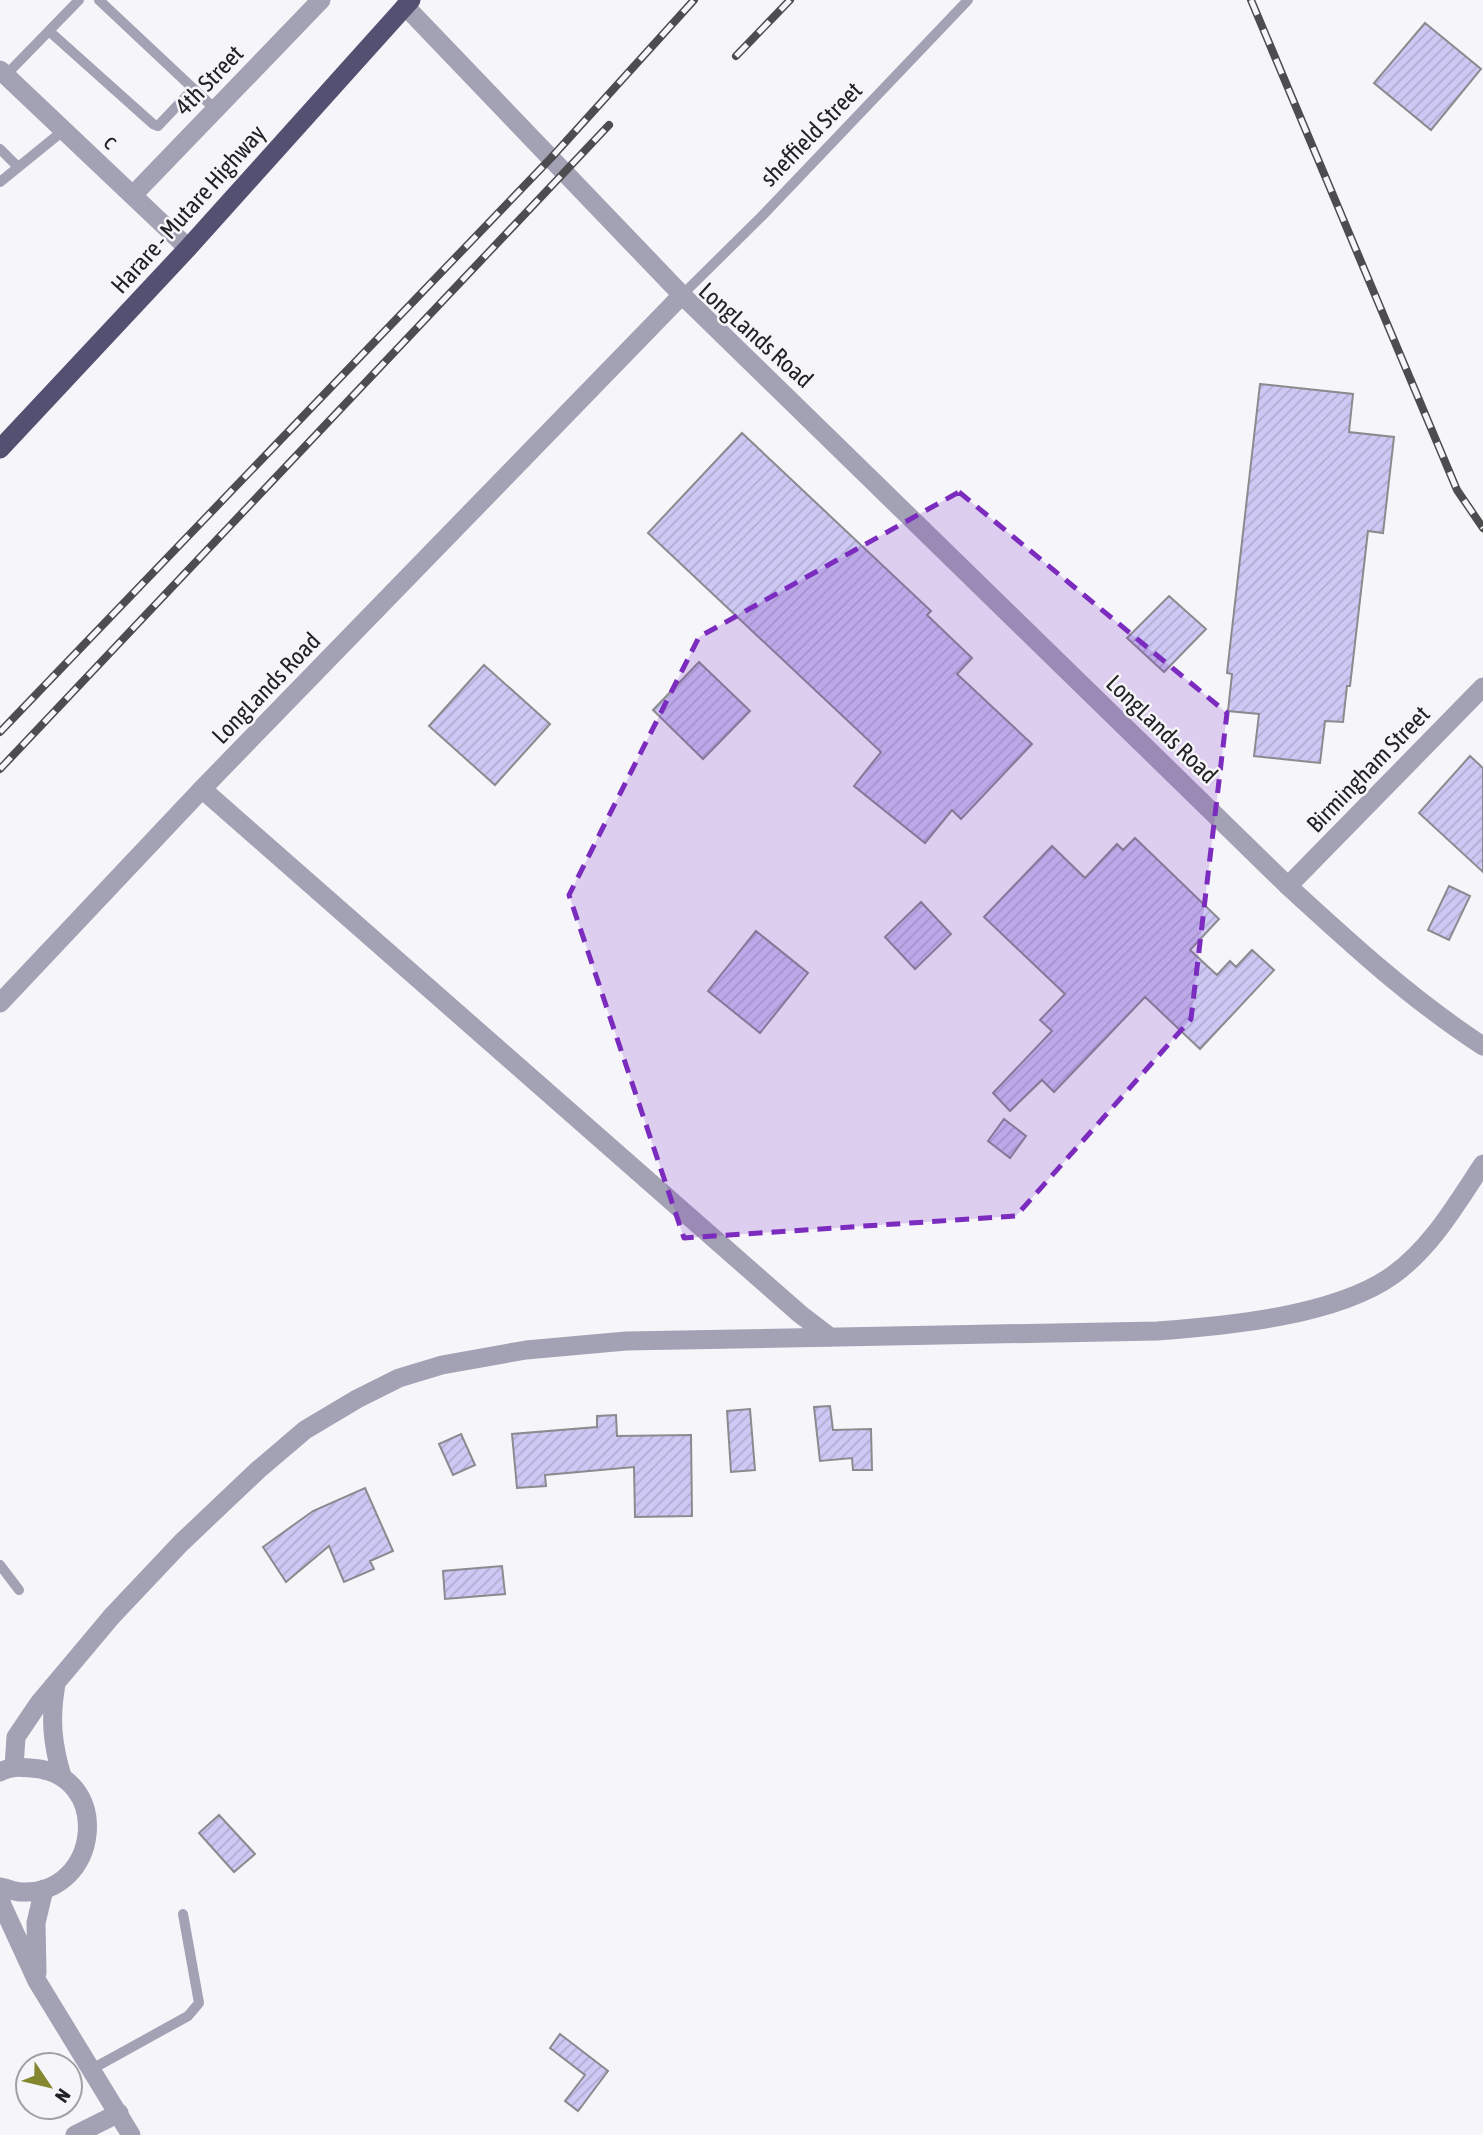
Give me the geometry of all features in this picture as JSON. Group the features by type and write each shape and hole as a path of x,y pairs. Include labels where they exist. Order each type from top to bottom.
{"highway":[{"name":"Harare - Mutare Highway","path":"0,449 188,248 408,3"}],"street":[{"name":"4th Street","path":"134,195 321,0"},
{"path":"408,3 682,295"},
{"name":"c","path":"2,75 188,248"},
{"name":"LongLands Road","path":"0,1003 202,789 682,295 1288,886 1366,958 1445,1021 1483,1046"},
{"name":"Birmingham Street","path":"1288,886 1483,687"},
{"path":"202,789 800,1314 830,1337"},
{"path":"0,1887 21,1892 44,1889 65,1878 80,1860 88,1838 88,1814 78,1793 62,1776 44,1769 6,1767 16,1737 39,1703 112,1616 181,1543 258,1470 305,1430 399,1378 442,1365 526,1350 626,1341 1157,1331 1236,1325 1356,1295 1393,1275 1420,1250 1445,1221 1483,1164"},
{"path":"56,1683 52,1709 54,1748 62,1776"},
{"path":"37,1981 36,1923 44,1889"},
{"path":"0,1894 2,1905 37,1981 131,2135"},
{"path":"75,2135 119,2113"}],"lane":[{"path":"2,75 79,0"},
{"path":"99,0 215,109"},
{"name":"sheffield Street","path":"682,295 762,216 968,0"},
{"path":"49,31 153,124 158,125 193,89"},
{"path":"0,182 64,130"},
{"path":"0,149 19,167"},
{"path":"0,1565 19,1590"},
{"path":"92,2069 188,2016 199,2003 183,1914"}],"highlighted area":[{"path":"959,492 1227,713 1191,1019 1016,1216 684,1238 569,895 699,637"}],"building":[{"path":"1425,23 1481,69 1431,130 1374,83"},
{"path":"1260,384 1353,394 1349,432 1394,437 1383,533 1368,531 1350,686 1347,686 1343,722 1325,721 1320,763 1254,756 1259,714 1228,711 1232,674 1227,673"},
{"path":"742,433 931,611 927,615 972,658 957,674 1032,744 961,819 952,810 925,843 854,786 881,752 648,533"},
{"path":"1169,596 1206,629 1164,672 1127,638"},
{"path":"699,662 750,711 703,759 653,710"},
{"path":"484,665 550,724 495,785 429,726"},
{"path":"1470,756 1483,768 1483,872 1419,813"},
{"path":"1135,838 1219,919 1190,950 1217,975 1230,961 1236,967 1252,950 1274,970 1200,1049 1145,997 1054,1092 1042,1080 1010,1111 993,1093 1052,1031 1040,1020 1065,994 984,917 1052,846 1085,878 1117,844 1123,850"},
{"path":"1449,886 1470,896 1449,940 1428,930"},
{"path":"921,902 951,934 915,969 885,937"},
{"path":"756,931 808,973 760,1033 708,991"},
{"path":"1004,1119 1026,1136 1010,1158 988,1141"},
{"path":"830,1406 833,1430 871,1429 872,1470 853,1470 852,1458 820,1461 814,1407"},
{"path":"750,1409 755,1470 731,1472 727,1411"},
{"path":"616,1415 617,1436 691,1435 692,1516 635,1517 634,1467 545,1475 546,1486 517,1488 512,1434 597,1427 597,1416"},
{"path":"461,1434 475,1465 453,1475 439,1444"},
{"path":"365,1488 393,1551 370,1561 374,1569 344,1582 329,1546 286,1582 263,1547 313,1511"},
{"path":"502,1566 505,1594 445,1599 443,1571"},
{"path":"219,1815 255,1854 234,1872 199,1833"},
{"path":"560,2034 608,2071 578,2111 565,2101 585,2075 550,2048"}],"railway":[{"path":"0,732 551,158 694,0"},
{"path":"736,56 790,0"},
{"path":"1251,0 1457,490 1483,528"},
{"path":"0,769 609,125"}]}
